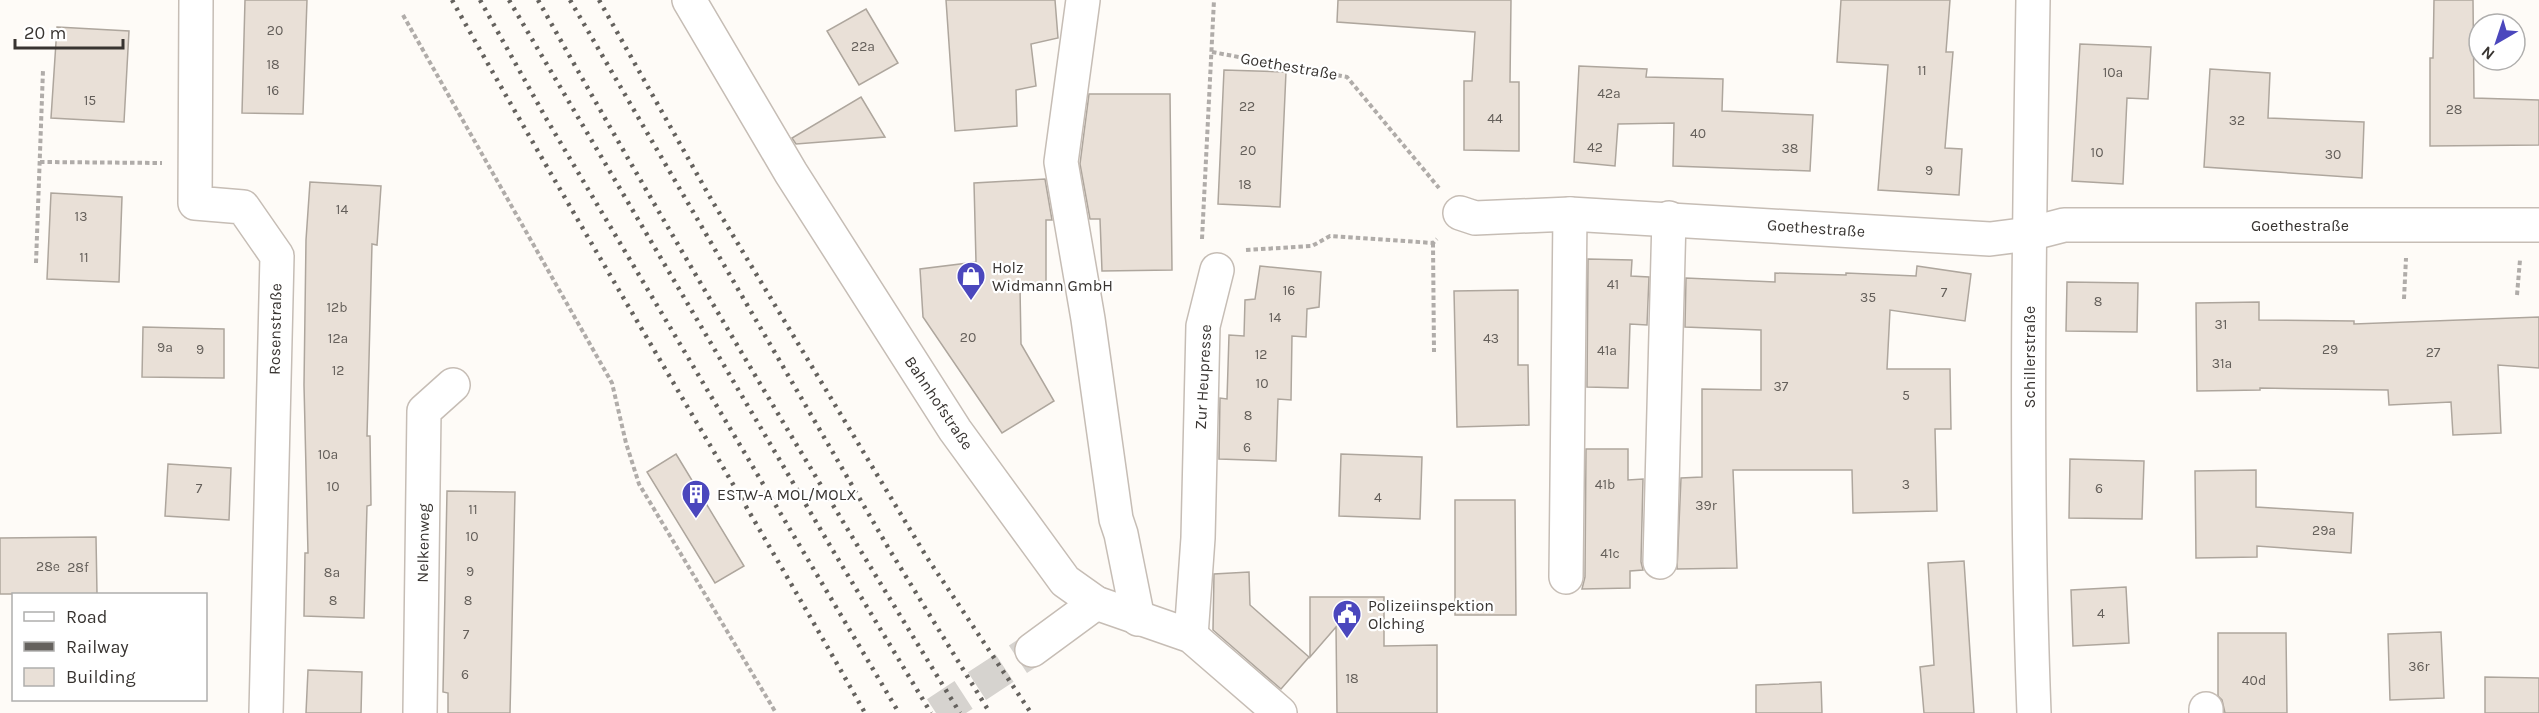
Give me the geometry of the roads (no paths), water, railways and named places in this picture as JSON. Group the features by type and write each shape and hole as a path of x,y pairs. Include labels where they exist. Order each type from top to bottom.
{"street":[{"name":"Bahnhofstraße","path":"689,0 791,173 955,430 1065,581 1096,603 1191,636 1280,713"},
{"path":"1083,0 1061,162 1088,319 1116,519 1138,619"},
{"name":"Schillerstraße","path":"2032,0 2029,234 2031,640 2034,713"},
{"name":"Rosenstraße","path":"196,1 195,203 243,207 277,256 266,713"},
{"name":"Goethestraße","path":"1460,213 1475,218 1570,214 1669,218 1990,239 2029,234 2064,225 2539,225"},
{"path":"1566,577 1570,214"},
{"path":"1660,562 1669,218"},
{"name":"Zur Heupresse","path":"1191,636 1198,538 1203,327 1226,260"},
{"name":"Nelkenweg","path":"420,713 424,411 453,385"},
{"path":"1032,650 1096,603"}],"tunnel":[{"path":"936,713 1032,650"}],"railway":[{"path":"452,0 865,713"},
{"path":"480,0 547,120 899,713"},
{"path":"509,0 931,713"},
{"path":"538,0 745,359 960,713"},
{"path":"570,0 889,549 990,713"},
{"path":"599,0 711,199 926,556 1031,713"}],"place":[{"name":"Holz Widmann GmbH","path":"971,302"},
{"name":"ESTW-A MOL/MOLX","path":"696,520"},
{"name":"Polizeiinspektion Olching","path":"1347,640"}]}
